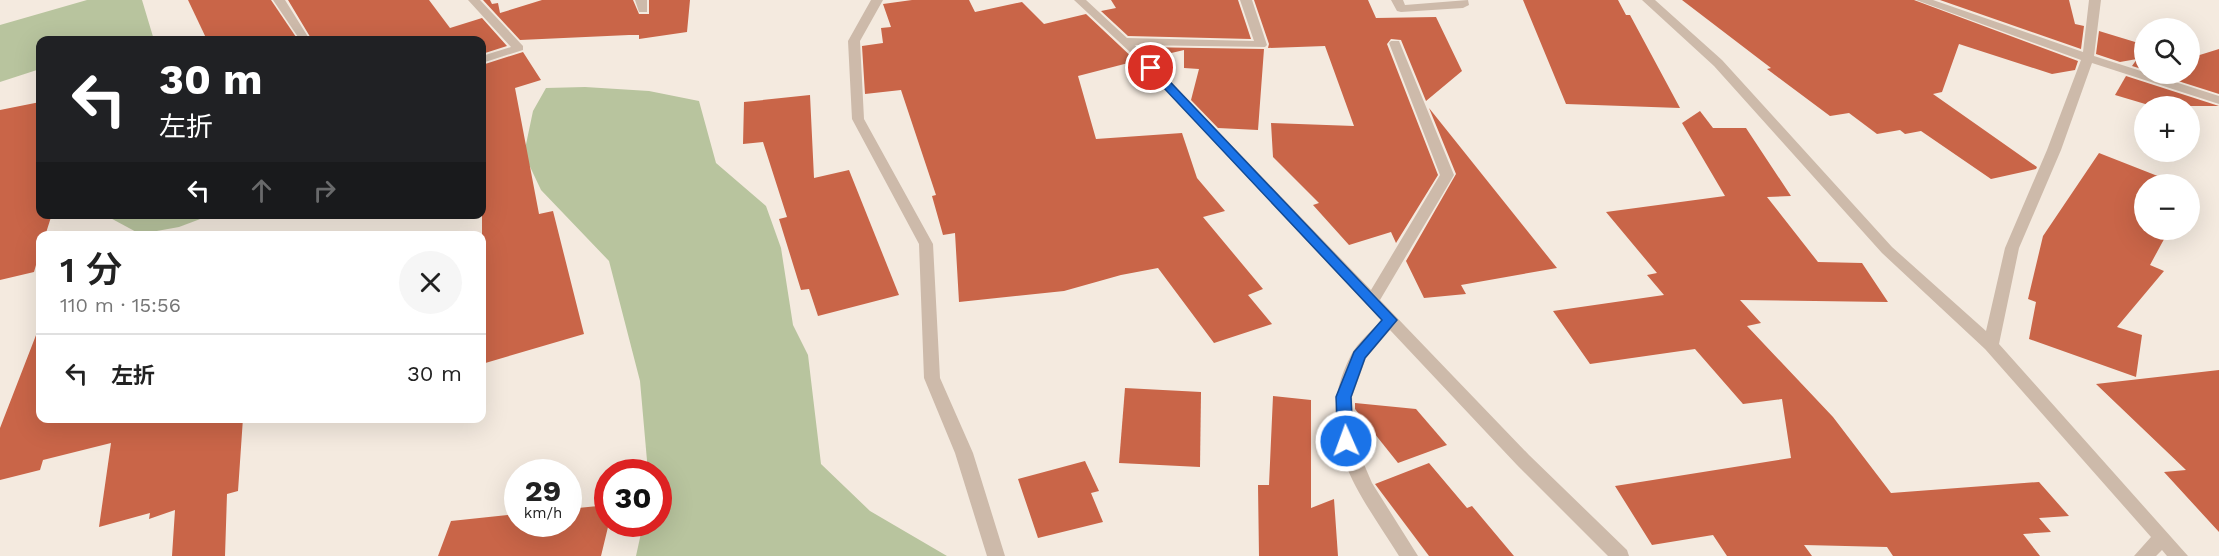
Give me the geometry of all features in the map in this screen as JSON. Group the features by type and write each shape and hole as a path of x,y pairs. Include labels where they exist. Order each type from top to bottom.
{"street":[{"path":"279,0 302,36"},
{"path":"474,0 519,48 486,59"},
{"path":"877,0 854,41 858,119 926,244 932,378 964,453 996,556"},
{"path":"1080,0 1124,41 1523,460 1620,556"},
{"path":"1124,41 1261,45 1246,0"},
{"path":"1397,0 1401,9 1463,5 1462,0"},
{"path":"1648,0 1718,63 1833,194 1887,250 1991,345 2179,556"},
{"path":"1922,0 2088,58 2219,100"},
{"path":"1991,345 2012,248 2054,150 2088,58 2095,0"},
{"path":"1371,300 1447,175 1395,43"},
{"path":"1390,320 1359,356 1344,397 1346,441 1364,486 1408,556"},
{"path":"2143,556 2162,539"}],"green space":[{"path":"87,0 142,0 153,36 36,36 36,70 0,82 0,25"},
{"path":"585,87 649,91 699,101 716,163 766,206 781,248 793,325 808,355 821,464 870,511 947,556 636,556 640,537 672,537 672,459 647,459 640,381 609,261 541,190 524,154 533,111 546,88"},
{"path":"112,219 200,219 179,227 157,231 134,231"}],"building":[{"path":"188,0 271,0 295,36 205,36"},
{"path":"288,0 429,0 450,28 482,18 507,46 486,53 486,36 310,36"},
{"path":"483,0 490,0 492,4 498,3 500,13 542,0 633,0 639,14 649,14 649,0 690,0 687,32 639,39 639,35 629,35 520,40"},
{"path":"912,0 969,0 975,12 1022,2 1044,24 1086,14 1136,61 1078,76 1096,139 1182,133 1197,178 1225,211 1203,217 1263,289 1248,295 1272,324 1214,343 1158,268 1121,275 1064,291 959,302 955,233 943,235 932,196 936,195 901,90 865,94 862,46 883,43 881,28 891,27 883,4"},
{"path":"1111,0 1238,0 1251,39 1128,36 1101,11 1116,8"},
{"path":"1254,0 1368,0 1376,18 1436,17 1462,71 1426,101 1401,40 1391,39 1387,44 1438,175 1396,243 1391,232 1349,245 1313,205 1319,203 1273,157 1271,123 1354,126 1325,46 1268,48 1269,44"},
{"path":"1523,0 1618,0 1626,15 1630,15 1680,108 1566,104"},
{"path":"1682,0 1914,0 2078,61 2075,70 2052,74 1959,44 1942,92 1933,94 2037,167 1991,179 1921,131 1905,134 1900,130 1877,134 1849,113 1830,116 1767,69 1771,68"},
{"path":"1940,0 2069,0 2075,24 2084,26 2081,49"},
{"path":"2099,31 2134,42 2134,60 2120,62 2096,54"},
{"path":"1140,47 1264,49 1258,130 1218,128 1191,100 1199,69 1184,68 1184,50 1150,58"},
{"path":"2219,49 2219,94 2188,84 2200,84 2200,55"},
{"path":"523,52 541,80 515,88 539,214 553,211 584,334 486,363 486,231 482,231 482,219 486,219 486,64"},
{"path":"2126,76 2134,79 2134,84 2151,84 2188,96 2134,96 2134,101 2115,95"},
{"path":"810,95 814,178 849,170 899,295 818,316 809,289 801,290 779,219 787,217 763,142 743,144 744,102"},
{"path":"2200,100 2219,106 2200,106"},
{"path":"36,103 36,219 50,219 47,231 36,231 34,272 0,280 0,110"},
{"path":"1429,108 1557,268 1461,285 1466,294 1424,298 1406,261 1456,174"},
{"path":"1700,111 1713,128 1746,128 1791,196 1767,197 1818,262 1862,263 1888,302 1740,300 1761,323 1747,326 1833,417 1891,493 2039,482 2069,516 2039,518 2051,532 2023,534 2040,556 1893,556 1887,547 1804,545 1812,556 1727,556 1713,535 1652,545 1615,486 1791,458 1782,399 1743,404 1695,349 1590,364 1553,311 1664,295 1647,275 1657,273 1606,212 1725,196 1682,123"},
{"path":"2099,153 2153,174 2134,174 2134,240 2164,240 2150,265 2164,271 2117,327 2142,335 2136,377 2029,339 2036,302 2028,299 2043,236"},
{"path":"36,335 36,423 243,423 238,491 227,494 225,556 172,556 175,510 149,519 150,513 99,527 111,443 43,460 40,470 0,480 0,428"},
{"path":"2219,370 2219,532 2164,472 2186,470 2096,384"},
{"path":"1125,388 1201,392 1200,467 1119,463"},
{"path":"1273,396 1311,400 1311,508 1334,499 1338,556 1259,556 1258,485 1269,485"},
{"path":"1355,403 1416,409 1447,445 1398,463 1355,409"},
{"path":"1085,461 1099,491 1091,493 1103,522 1038,538 1018,479"},
{"path":"1429,463 1467,508 1472,506 1514,556 1429,556 1375,484"},
{"path":"594,506 594,537 606,537 601,556 438,556 451,521 504,515 504,537 582,537 582,508"}],"route":[{"path":"1151,68 1390,320 1359,356 1344,397 1346,441"}]}
